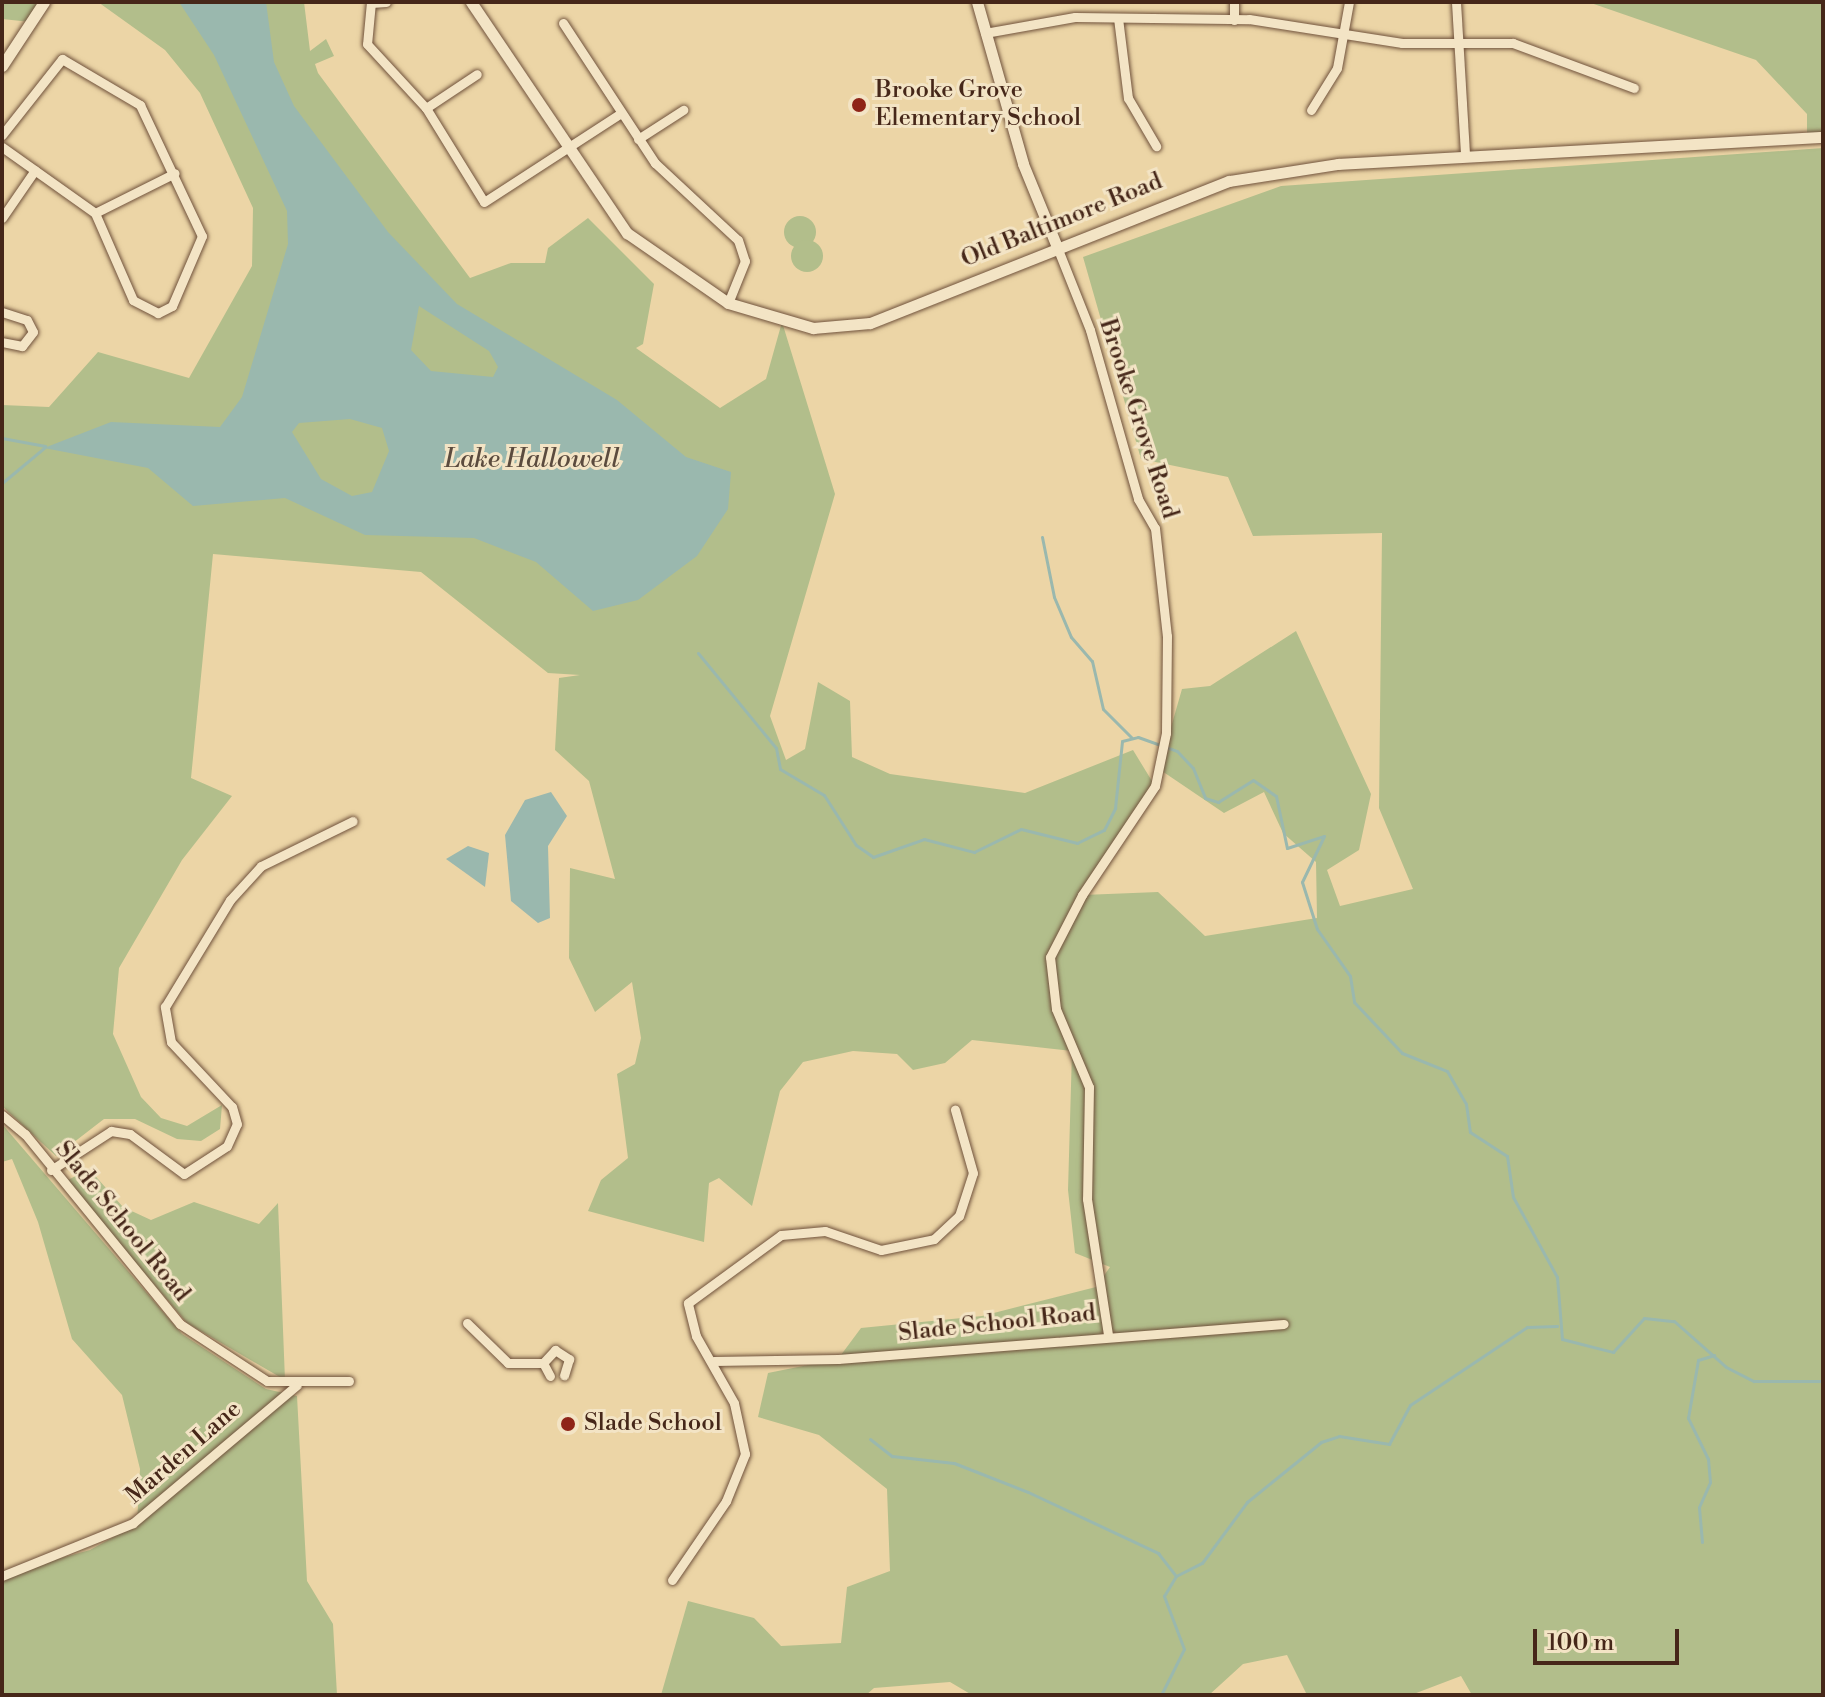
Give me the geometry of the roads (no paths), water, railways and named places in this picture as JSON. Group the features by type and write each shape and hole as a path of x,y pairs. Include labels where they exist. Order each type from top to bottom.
{"street":[{"path":"2,66 44,2"},
{"path":"386,2 371,3 367,44 426,108 484,202 621,113"},
{"name":"Old Baltimore Road","path":"471,2 627,233 728,303 776,321 842,329 1229,181 1465,155 1823,137"},
{"path":"977,2 1023,164 1057,247"},
{"path":"1234,2 1234,20"},
{"path":"1311,110 1330,89 1349,2"},
{"path":"1456,2 1465,155"},
{"path":"1118,18 1128,98 1156,146"},
{"path":"985,33 1040,20 1234,20 1459,43 1530,47 1634,88"},
{"path":"563,23 638,139 744,250 728,303"},
{"path":"2,135 54,62 72,60 140,105 175,173 202,242 164,312 133,300 95,213 2,147"},
{"path":"426,108 477,74"},
{"path":"638,139 683,110"},
{"path":"2,218 35,170"},
{"path":"95,213 175,173"},
{"name":"Brooke Grove Road","path":"1057,247 1090,330 1138,499 1155,528 1167,636 1164,741 1145,808 1082,895 1050,957 1056,1009 1089,1087 1087,1199 1108,1334"},
{"path":"2,312 27,320 33,332 22,346 2,342"},
{"path":"51,1170 111,1131 130,1134 184,1174 198,1171 233,1140 232,1107 171,1042 165,1007 230,900 261,866 353,821"},
{"path":"672,1580 743,1467 738,1416 714,1361 696,1336 688,1303 767,1241 825,1231 891,1250 947,1229 973,1173 955,1110"},
{"name":"Slade School Road","path":"2,1115 180,1324 267,1381 297,1385 349,1381"},
{"path":"467,1323 508,1363 543,1363"},
{"name":"Slade School Road","path":"714,1361 838,1359 1108,1334 1284,1324"},
{"path":"543,1363 550,1352 564,1352 570,1363 564,1375"},
{"path":"543,1363 550,1376"},
{"name":"Marden Lane","path":"2,1576 133,1523 297,1385"}],"water":[{"name":"Lake Hallowell","path":"179,2 266,2 274,62 294,106 388,232 457,304 617,400 686,457 731,472 728,509 697,556 638,600 593,611 536,562 474,538 365,535 285,498 193,506 148,468 44,448 111,422 220,427 242,397 288,244 287,211 214,55","holes":["419,306 489,351 498,367 493,377 431,371 411,350","350,419 382,428 389,451 372,492 352,496 321,479 292,432 299,423"]},
{"path":"551,792 567,816 548,846 550,918 538,923 511,901 505,835 525,800"},
{"path":"468,846 489,853 485,887 446,859"}],"waterway":[{"path":"2,438 45,446"},
{"path":"2,483 45,447"},
{"path":"1042,537 1054,597 1071,637 1092,661 1103,709 1132,738"},
{"path":"698,653 776,748 780,769 824,795 856,845 873,857 924,839 974,852 1021,829 1077,843 1104,830 1115,808 1122,741 1138,737 1177,751 1193,768 1205,798 1218,802 1253,780 1276,796 1287,848 1324,836 1302,882 1317,929 1350,976 1354,1002 1402,1053 1447,1071 1466,1104 1470,1132 1507,1156 1513,1197 1557,1277 1562,1339 1613,1352 1644,1318 1674,1321 1726,1367 1754,1381 1823,1381"},
{"path":"1161,1695 1184,1649 1164,1596 1176,1576 1202,1563 1247,1502 1321,1442 1339,1436 1389,1444 1410,1405 1527,1327 1557,1326"},
{"path":"1702,1542 1699,1507 1710,1482 1708,1459 1688,1418 1698,1360 1714,1355"},
{"path":"870,1439 892,1456 954,1463 1028,1492 1158,1553 1176,1576"}],"place":[{"name":"Brooke Grove Elementary School","path":"859,105"},
{"name":"Slade School","path":"568,1424"}]}
